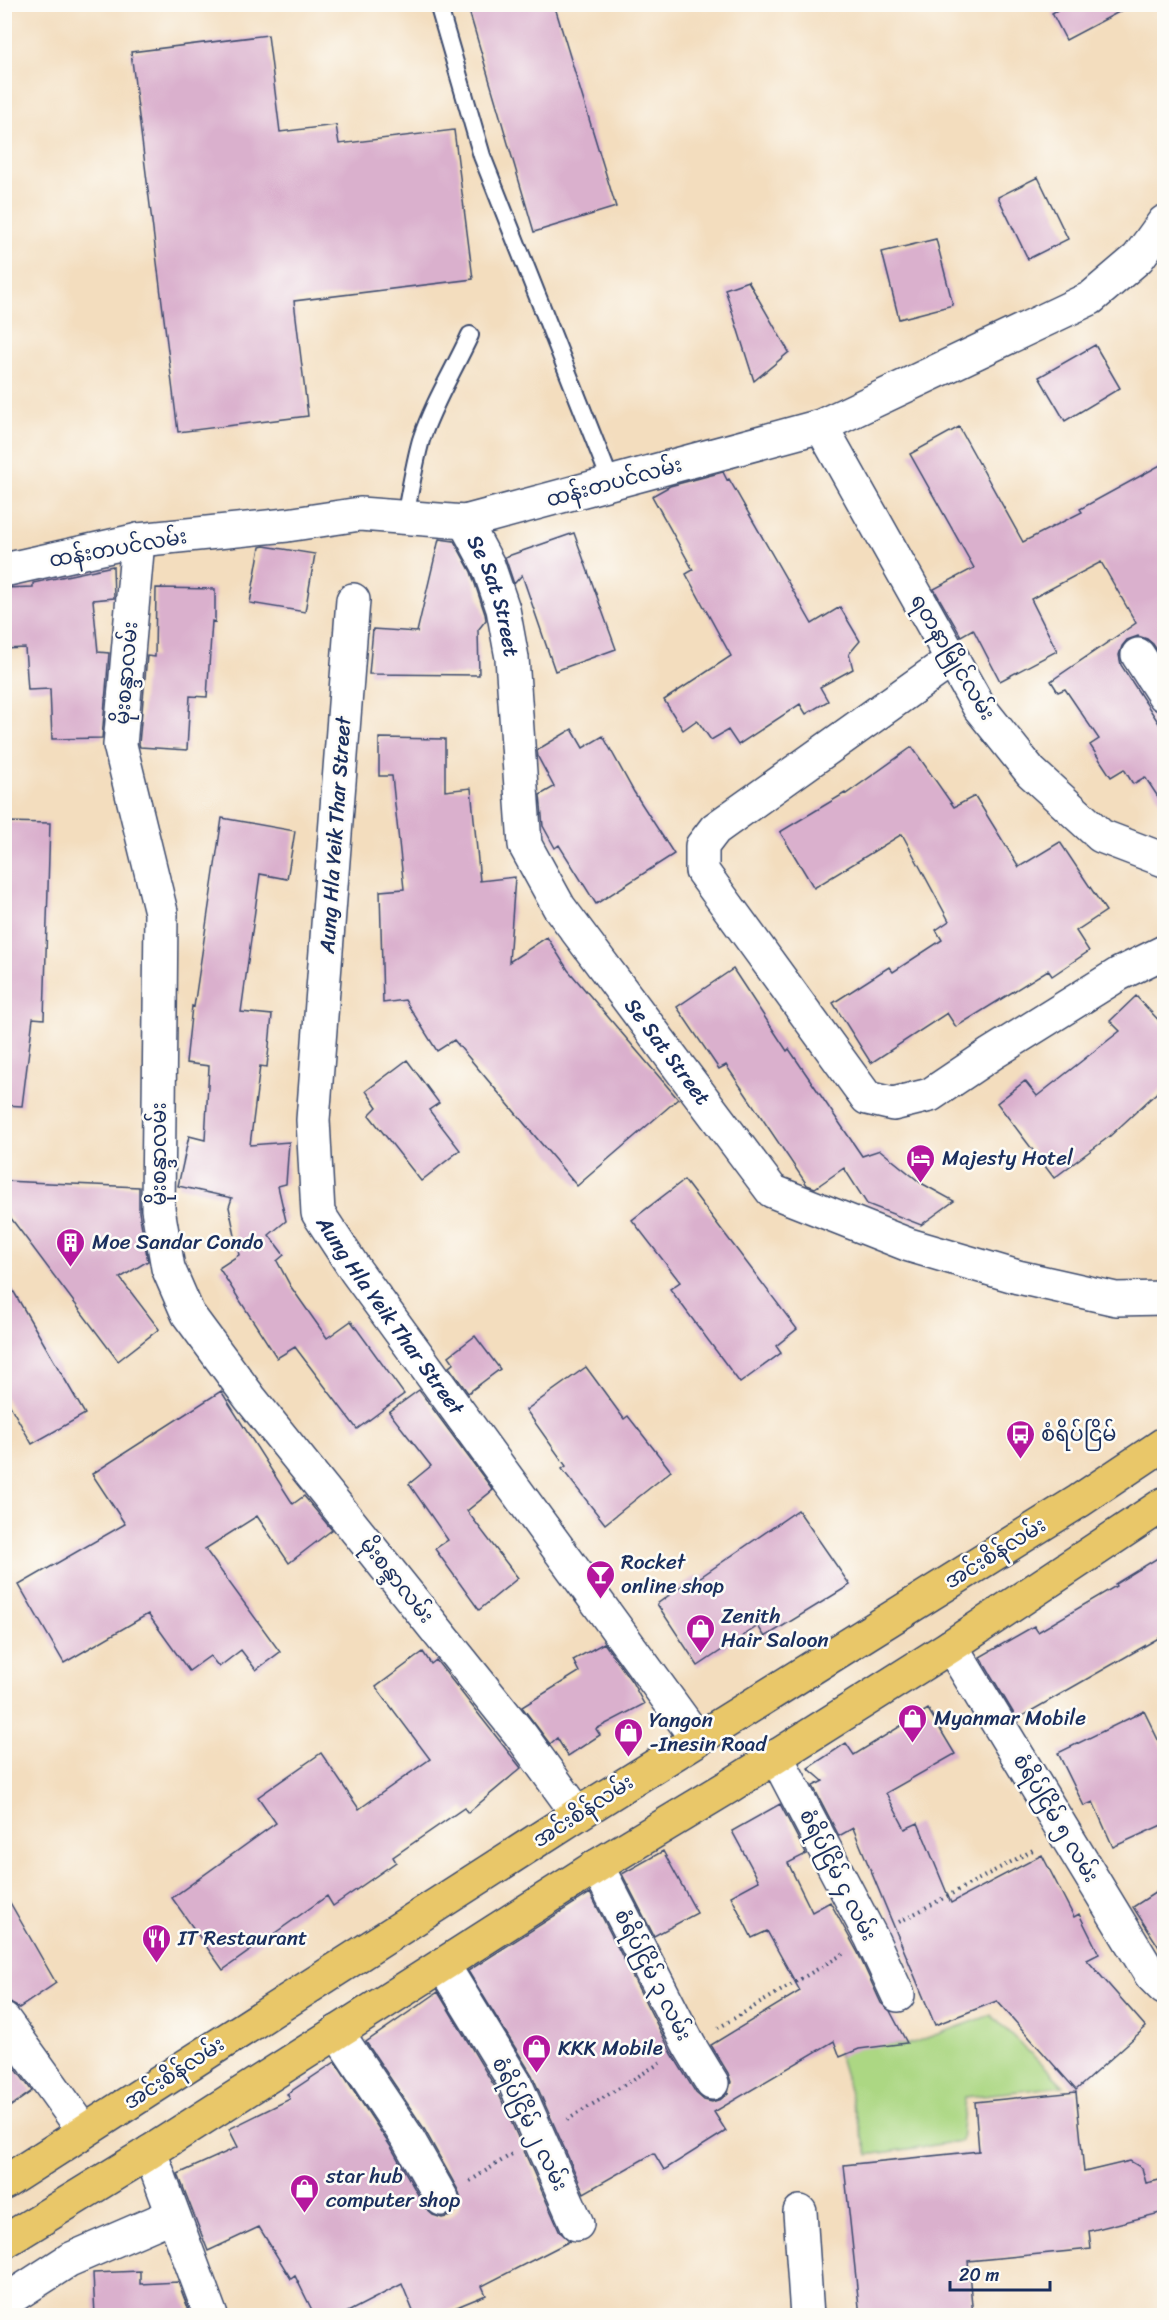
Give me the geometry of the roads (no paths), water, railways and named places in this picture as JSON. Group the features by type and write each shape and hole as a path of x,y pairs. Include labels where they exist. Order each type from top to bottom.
{"main road":[{"name":"အင်းစိန်လမ်း","path":"4,2183 578,1814 1079,1501 1164,1443"},
{"path":"4,2242 150,2152 597,1866 951,1646 1164,1504"}],"street":[{"name":"ထန်းတပင်လမ်း","path":"4,570 138,540 287,525 360,514 465,522 821,426 1091,298 1138,258 1164,222"},
{"name":"ရတနာမြိုင်လမ်း","path":"821,426 979,707 1031,772 1101,836 1164,860"},
{"name":"Se Sat Street","path":"465,522 488,565 502,609 512,658 525,845 559,907 772,1191 909,1245 1018,1277 1116,1299 1164,1298"},
{"name":"မိုးစန္ဒာလမ်း","path":"138,540 120,745 162,912 158,1209 168,1268 188,1314 250,1398 520,1734 578,1814"},
{"name":"Aung Hla Yeik Thar Street","path":"353,600 314,1120 318,1213 356,1271 697,1739"},
{"path":"1138,655 1164,695"},
{"path":"952,659 715,829 702,846 702,871 867,1098 893,1104 930,1095 1119,974 1164,952"},
{"name":"စံရိပ်ငြိမ် ၅ လမ်း","path":"951,1646 1151,1975 1164,1988"},
{"name":"စံရိပ်ငြိမ် ၄ လမ်း","path":"776,1756 871,1937 898,1995"},
{"name":"စံရိပ်ငြိမ် ၃ လမ်း","path":"597,1866 689,2045 712,2083"},
{"name":"စံရိပ်ငြိမ် ၂ လမ်း","path":"443,1965 514,2083 576,2224"},
{"path":"4,2020 84,2131"},
{"path":"337,2032 407,2138 442,2199"},
{"path":"150,2152 211,2316"},
{"path":"800,2212 807,2316"},
{"path":"4,2302 69,2260 173,2215"}],"lane":[{"path":"438,4 482,156 611,482"},
{"path":"405,517 421,441 437,398 470,335"}],"place":[{"name":"Majesty Hotel","path":"921,1184"},
{"name":"Moe Sandar Condo","path":"71,1268"},
{"name":"စံရိပ်ငြိမ်","path":"1020,1460"},
{"name":"Rocket online shop","path":"600,1600"},
{"name":"Zenith Hair Saloon","path":"700,1654"},
{"name":"Myanmar Mobile","path":"913,1744"},
{"name":"Yangon -Inesin Road","path":"628,1758"},
{"name":"IT Restaurant","path":"157,1964"},
{"name":"KKK Mobile","path":"537,2074"},
{"name":"star hub computer shop","path":"305,2214"}]}
